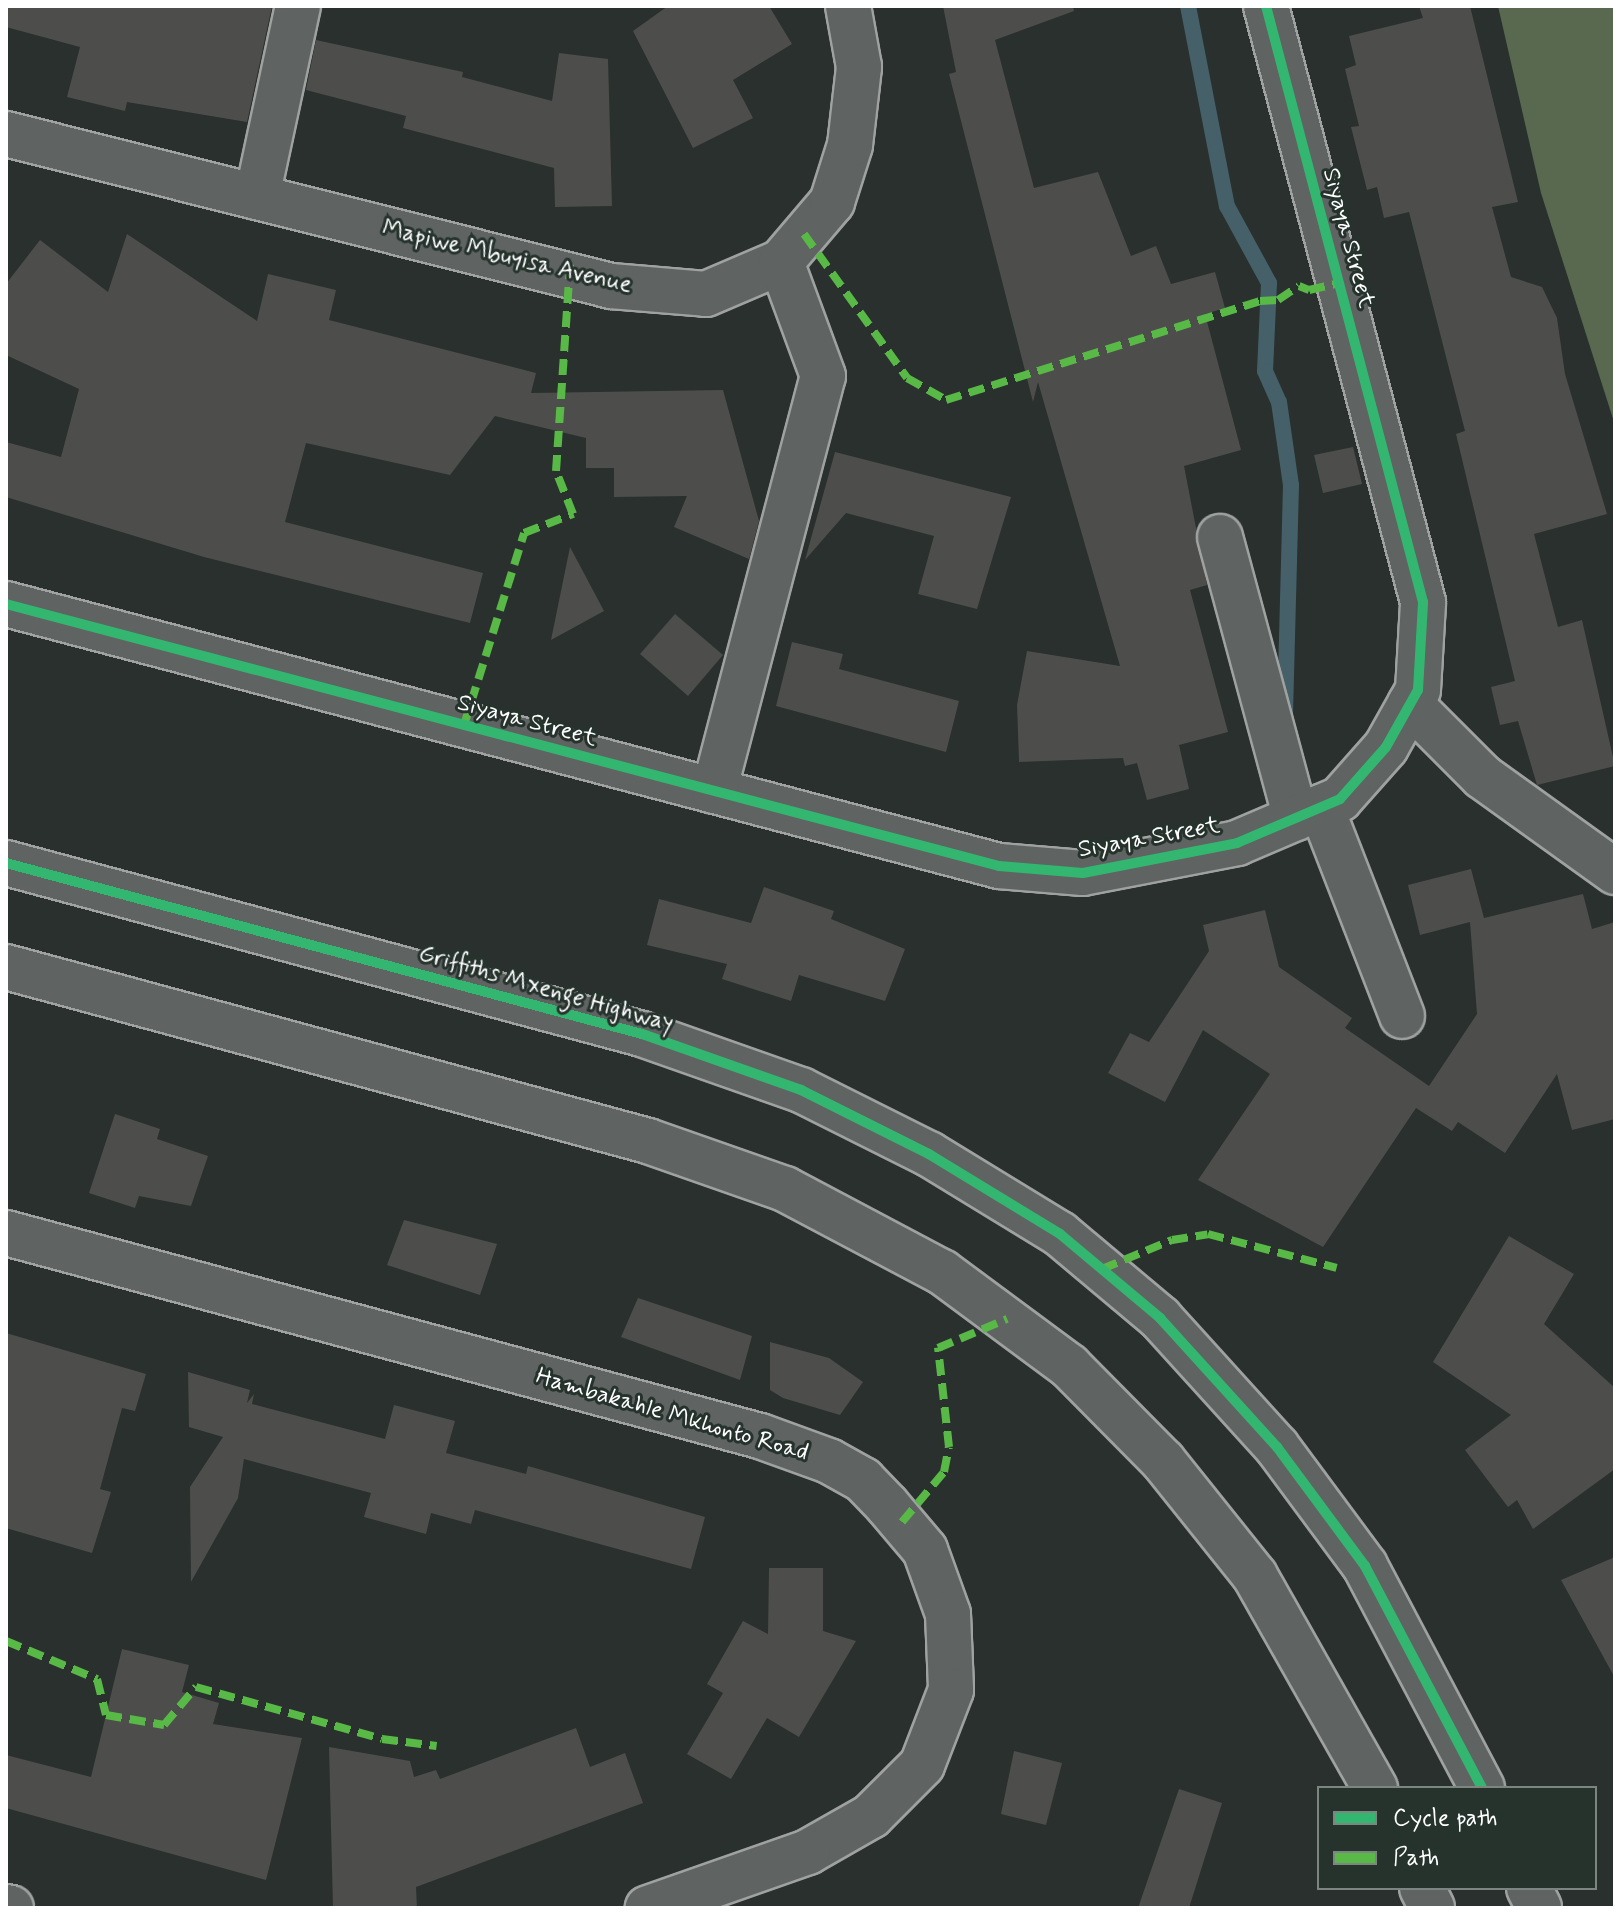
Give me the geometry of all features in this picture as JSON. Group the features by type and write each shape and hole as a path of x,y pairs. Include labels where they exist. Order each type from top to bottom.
{"street":[{"path":"257,197 298,6"},
{"name":"Mapiwe Mbuyisa Avenue","path":"6,134 611,286 706,294 781,262 832,202 850,145 859,67 848,6"},
{"name":"Siyaya Street","path":"6,604 999,866 1083,873 1237,843 1340,799 1386,747 1418,690 1423,602 1266,6"},
{"path":"714,791 823,376 781,262"},
{"path":"1220,537 1308,812 1402,1016"},
{"path":"1410,704 1483,777 1615,872"},
{"name":"Griffiths Mxenge Highway","path":"6,863 700,1054 858,1118 1060,1234 1160,1318 1277,1447 1365,1566 1481,1786"},
{"path":"6,967 648,1141 785,1189 942,1272 1069,1366 1163,1461 1255,1576 1374,1786"},
{"name":"Hambakahle Mkhonto Road","path":"6,1233 760,1436 829,1461 863,1480 887,1505 925,1550 948,1614 951,1690 922,1765 871,1816 808,1852 648,1908"},
{"path":"1423,1890 1432,1908"},
{"path":"1530,1890 1539,1908"}],"green space":[{"path":"1498,6 1615,6 1615,425 1541,193"}],"building":[{"path":"6,6 272,6 247,122 127,102 125,111 67,97 80,47 6,27"},
{"path":"668,6 769,6 792,44 733,80 753,118 693,148 633,31"},
{"path":"943,6 1073,6 1074,11 995,40 1034,188 1098,172 1131,256 1156,246 1171,284 1215,272 1225,308 1205,314 1241,450 1184,466 1207,585 1190,590 1228,732 1179,745 1189,789 1147,800 1137,763 1125,766 1123,758 1019,762 1017,705 1027,651 1120,666 1038,382 1033,402 949,74 956,72"},
{"path":"1419,6 1470,6 1518,202 1492,207 1511,277 1542,287 1557,318 1565,374 1607,514 1534,534 1558,627 1582,620 1615,766 1537,785 1518,721 1500,725 1491,687 1515,681 1456,434 1465,431 1409,212 1384,218 1377,187 1367,190 1351,127 1359,126 1345,69 1356,65 1349,36 1423,18"},
{"path":"316,40 463,72 462,77 552,101 559,53 608,59 612,206 555,207 554,168 403,128 406,116 306,90"},
{"path":"127,234 257,321 268,274 336,290 329,320 536,373 531,393 723,390 759,521 749,559 674,527 687,496 614,497 614,468 586,468 586,438 495,416 450,475 306,443 285,522 483,573 470,623 204,557 6,497 6,442 61,457 79,389 6,355 6,284 40,240 108,292"},
{"path":"1353,447 1362,484 1323,493 1314,455"},
{"path":"835,452 1011,497 977,609 918,594 934,536 846,513 805,560"},
{"path":"570,547 604,611 551,640"},
{"path":"675,614 723,655 688,696 640,654"},
{"path":"792,642 843,654 839,669 959,701 946,752 776,706"},
{"path":"1471,869 1484,918 1583,894 1592,929 1615,922 1615,1119 1572,1130 1557,1074 1505,1153 1458,1122 1452,1131 1416,1108 1323,1247 1198,1180 1270,1074 1203,1030 1165,1102 1108,1073 1130,1033 1149,1042 1209,951 1203,925 1265,910 1279,967 1352,1018 1345,1028 1429,1086 1477,1014 1470,922 1420,935 1408,885"},
{"path":"764,887 834,911 831,919 905,949 885,1001 799,975 791,1001 722,979 727,964 647,945 659,899 751,923"},
{"path":"115,1114 160,1129 157,1139 208,1156 191,1206 139,1196 135,1208 89,1193"},
{"path":"404,1220 497,1244 480,1295 387,1265"},
{"path":"1509,1236 1574,1274 1544,1324 1615,1388 1615,1469 1533,1529 1517,1500 1508,1507 1465,1450 1511,1415 1433,1362"},
{"path":"638,1298 752,1336 740,1380 621,1337"},
{"path":"6,1333 146,1374 135,1411 122,1408 100,1489 111,1492 92,1553 6,1528"},
{"path":"770,1342 829,1358 863,1382 840,1415 783,1398 770,1390"},
{"path":"188,1372 250,1390 247,1403 254,1394 252,1404 385,1439 394,1405 455,1421 446,1453 526,1474 528,1466 705,1517 691,1569 475,1510 471,1524 431,1513 426,1534 364,1517 371,1493 244,1459 238,1498 191,1582 190,1487 223,1437 189,1427"},
{"path":"1615,1557 1615,1678 1561,1580"},
{"path":"769,1568 823,1568 823,1631 856,1641 799,1737 767,1718 731,1779 687,1754 723,1693 707,1684 743,1621 768,1634"},
{"path":"122,1649 189,1665 182,1692 219,1703 213,1724 302,1738 266,1880 6,1808 6,1755 91,1777"},
{"path":"576,1728 590,1767 625,1753 643,1803 416,1887 417,1908 333,1908 329,1747 410,1761 414,1777 436,1770 440,1779"},
{"path":"1014,1751 1062,1763 1046,1825 1001,1814"},
{"path":"1179,1789 1222,1803 1189,1908 1138,1908"}],"waterway":[{"path":"1188,6 1227,206 1269,283 1265,371 1279,402 1291,485 1285,715"}],"marked path":[{"path":"804,234 907,378 946,400 1260,301 1278,300 1299,286 1309,290 1339,283"},
{"path":"464,725 524,533 573,514 556,471 570,264"},
{"path":"1102,1269 1172,1240 1208,1234 1337,1268"},
{"path":"902,1522 944,1472 949,1447 938,1348 1007,1319"},
{"path":"6,1641 97,1679 106,1715 164,1725 196,1687 382,1739 437,1746"}],"cycle path":[{"path":"6,604 999,866 1083,873 1237,843 1340,799 1386,747 1418,690 1423,602 1266,6"},
{"path":"6,863 642,1034 801,1090 929,1154 1060,1234 1160,1318 1277,1447 1365,1566 1481,1786"}]}
